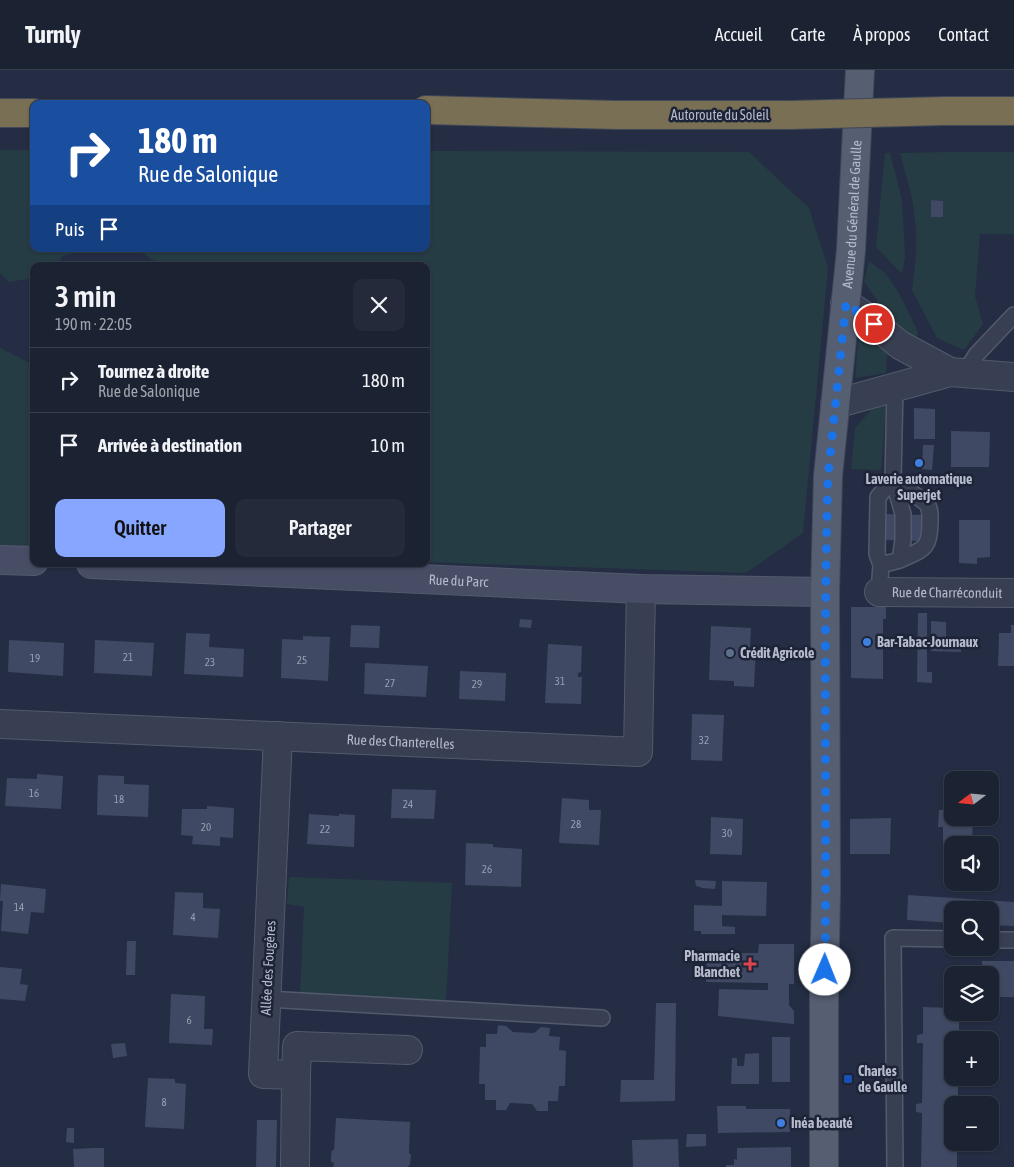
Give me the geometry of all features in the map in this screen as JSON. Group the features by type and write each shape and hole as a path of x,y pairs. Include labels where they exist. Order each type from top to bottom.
{"highway":[{"name":"Autoroute du Soleil","path":"430,110 616,116 1014,111"},
{"path":"0,113 30,113"}],"main road":[{"name":"Avenue du Général de Gaulle","path":"824,1167 826,890 825,592 828,476 851,250 860,70"}],"street":[{"path":"846,303 900,345 950,372"},
{"path":"895,387 900,345"},
{"path":"835,404 950,372 1014,377"},
{"path":"0,560 30,561"},
{"name":"Rue du Parc","path":"160,567 641,588 825,592"},
{"name":"Rue des Chanterelles","path":"0,724 638,752 641,588"},
{"name":"Rue de Charréconduit","path":"879,592 1014,593"},
{"name":"Allée des Fougères","path":"278,736 263,1074 296,1075"},
{"path":"295,1167 298,1046 408,1050"}],"lane":[{"path":"950,372 970,365 976,355 1014,315"},
{"path":"895,387 893,479 903,514 904,540 900,560"},
{"path":"881,565 900,560 924,548 930,537 930,508 893,479"},
{"path":"879,592 881,565 877,554 878,497 893,479"},
{"path":"895,1167 893,938 944,939"},
{"path":"999,940 1014,940"},
{"path":"266,999 602,1018"}],"shaded area":[{"path":"0,150 30,150 30,252 75,252 61,257 59,262 30,262 30,279 9,282 0,273"},
{"path":"430,151 749,152 809,208 828,268 803,533 746,573 430,562 430,262 156,262 141,252 430,252"},
{"path":"1014,152 1014,234 980,234 975,296 983,324 964,350 937,338 912,290 916,257 916,228 912,198 900,153","holes":["931,200 943,201 942,217 931,217"]},
{"path":"885,153 890,153 902,200 905,257 902,274 876,247"},
{"path":"869,261 885,273 899,293 918,332 916,340 905,335 882,308 864,281"},
{"path":"859,333 887,353 886,373 855,378"},
{"path":"0,348 30,363 30,547 0,546"},
{"path":"886,406 881,470 851,469 855,428 874,407"},
{"path":"289,877 452,883 446,1002 300,995 304,907 287,904"}],"building":[{"path":"931,200 943,201 943,217 931,217"},
{"path":"914,408 935,409 935,439 914,439"},
{"path":"951,431 990,432 989,467 951,467"},
{"path":"923,445 934,445 932,470 922,469"},
{"path":"885,514 922,515 921,541 884,540"},
{"path":"959,520 990,520 990,557 977,558 977,564 959,563"},
{"name":"Bar-Tabac-Journaux","path":"851,607 886,607 886,619 883,619 883,679 851,678"},
{"path":"918,613 927,613 927,672 932,672 932,683 917,682"},
{"path":"520,619 532,620 531,628 519,627"},
{"path":"931,621 946,622 946,637 961,637 961,652 931,651"},
{"path":"351,625 380,626 379,648 350,647"},
{"path":"1011,625 1014,625 1014,666 998,666 999,633 1011,633"},
{"name":"Crédit Agricole","path":"711,626 751,628 750,648 756,648 754,687 734,686 734,681 709,680"},
{"path":"186,633 210,634 209,647 244,649 243,677 184,674"},
{"path":"303,636 330,637 328,681 281,678 282,639 303,640"},
{"path":"9,640 64,643 63,676 8,672"},
{"path":"95,640 154,643 152,676 94,673"},
{"path":"548,644 582,646 581,672 578,673 578,677 582,677 581,704 545,703"},
{"path":"365,663 428,666 426,697 364,694"},
{"path":"460,671 506,673 505,701 459,699"},
{"path":"692,714 724,715 722,761 691,760"},
{"path":"37,774 63,776 61,809 5,806 7,778 37,779"},
{"path":"98,775 124,776 124,784 149,785 148,817 97,815"},
{"path":"392,789 436,790 434,819 391,818"},
{"path":"562,798 589,800 589,810 601,810 599,845 559,843"},
{"path":"207,806 234,808 233,838 220,837 220,846 192,844 193,836 181,835 182,809 207,809"},
{"path":"939,810 944,810 944,826 973,826 972,836 944,836 944,868 943,827 938,827"},
{"path":"309,814 355,815 354,847 307,844"},
{"path":"711,817 743,819 742,855 710,854"},
{"path":"891,818 890,854 850,854 850,819"},
{"path":"466,843 493,844 493,847 522,849 521,887 465,885"},
{"path":"695,880 716,881 715,889 696,886"},
{"path":"722,881 767,882 766,916 722,915 722,926 735,927 735,934 701,934 701,931 694,931 694,905 722,906"},
{"path":"1,884 46,889 44,913 31,912 28,934 1,931 3,901 0,901"},
{"path":"175,892 203,893 203,908 220,909 218,938 173,935"},
{"path":"908,895 999,901 944,901 944,922 907,920"},
{"path":"999,901 1014,902 1014,926 999,925"},
{"path":"127,941 136,941 135,975 126,975"},
{"path":"759,944 794,944 794,984 789,984 789,1005 794,1011 794,1024 718,1016 719,989 768,990 768,983 706,982 707,953 758,953"},
{"path":"982,961 1014,961 1014,997 999,997 999,966 982,966"},
{"path":"0,967 22,969 20,984 28,985 25,1001 0,999"},
{"path":"171,994 205,996 204,1029 213,1029 212,1045 169,1043"},
{"path":"656,1003 676,1003 675,1101 620,1102 621,1080 654,1080"},
{"path":"923,1007 944,1008 944,1021 959,1021 959,1031 944,1031 944,1086 958,1086 958,1096 944,1096 944,1151 957,1151 957,1167 921,1167 922,1113 916,1112 916,1104 922,1103 923,1043 917,1043 917,1035 923,1034"},
{"path":"498,1025 506,1026 513,1032 534,1033 541,1027 550,1028 549,1036 560,1037 559,1050 566,1051 565,1086 559,1086 558,1101 548,1101 548,1111 537,1111 532,1104 510,1103 506,1110 496,1110 496,1100 485,1100 485,1084 479,1084 480,1047 486,1047 486,1034 497,1034"},
{"path":"772,1037 790,1037 790,1082 772,1082"},
{"path":"125,1043 127,1056 113,1058 111,1044"},
{"path":"759,1053 759,1084 731,1084 732,1058 737,1058 737,1066 744,1066 745,1054"},
{"path":"148,1078 175,1079 175,1083 186,1084 184,1129 145,1127"},
{"path":"717,1106 746,1106 746,1109 790,1109 790,1132 718,1133"},
{"path":"336,1118 410,1122 410,1165 408,1167 333,1167 334,1163 331,1162 331,1156 332,1150 334,1150"},
{"path":"257,1120 277,1120 276,1167 256,1167"},
{"path":"67,1128 74,1128 74,1143 66,1142"},
{"path":"687,1134 706,1134 706,1146 686,1147"},
{"path":"678,1139 679,1167 633,1167 632,1140"},
{"path":"791,1147 791,1167 726,1167 726,1165 734,1165 734,1159 737,1160 737,1148"},
{"path":"104,1148 104,1167 74,1167 73,1149"}],"place":[{"name":"Laverie automatique Superjet","path":"919,463"},
{"name":"Bar-Tabac-Journaux","path":"867,642"},
{"name":"Crédit Agricole","path":"730,653"},
{"name":"Pharmacie Blanchet","path":"750,964"},
{"name":"Charles de Gaulle","path":"848,1079"},
{"name":"Inéa beauté","path":"781,1123"}],"route":[{"path":"825,970 825,592 828,476 846,303 874,324"}]}
